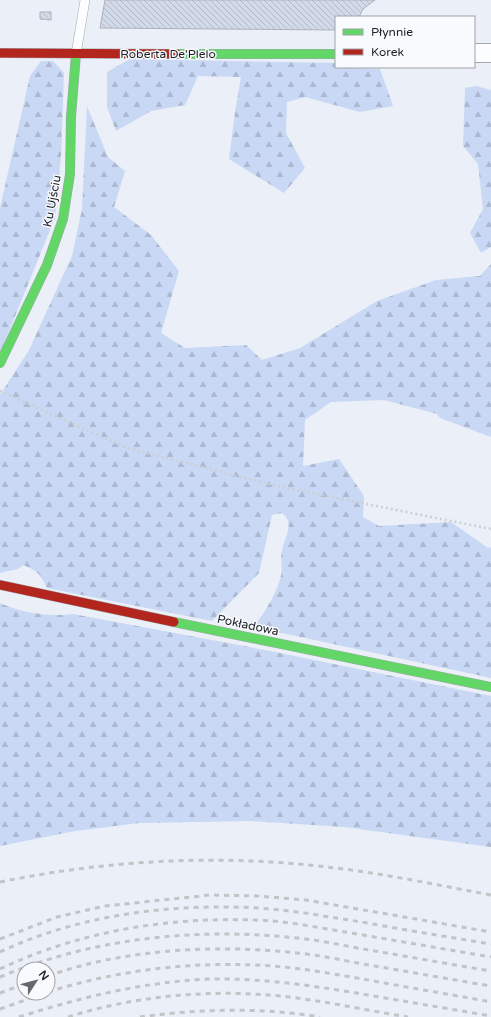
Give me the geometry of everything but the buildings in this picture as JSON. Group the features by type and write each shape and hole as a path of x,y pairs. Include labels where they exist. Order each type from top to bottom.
{"street":[{"path":"475,53 491,53"},
{"name":"Roberta De'Plelo","path":"0,54 335,54"},
{"name":"Ku Ujściu","path":"0,363 47,265 63,218 70,174 76,54"},
{"name":"Pokładowa","path":"0,585 491,687"}],"lane":[{"path":"76,54 85,0"}],"path":[{"path":"0,391 127,448 272,485 491,529"}],"green space":[{"path":"130,59 335,63 335,68 380,69 393,106 360,112 305,97 287,102 286,133 305,168 284,193 229,159 241,77 198,76 185,105 151,111 116,131 107,107 107,72"},
{"path":"41,61 53,61 64,73 61,156 55,218 0,353 0,208 30,76"},
{"path":"476,86 491,90 491,247 481,253 470,233 483,209 478,164 463,146 465,88"},
{"path":"87,106 108,157 125,171 114,207 151,235 179,271 161,333 185,348 246,345 262,360 300,348 377,301 436,280 480,276 491,264 491,437 440,418 437,414 384,400 331,402 305,420 303,466 339,459 364,496 363,517 379,526 451,522 488,548 491,547 491,678 254,627 274,595 281,575 281,553 289,526 286,517 282,513 272,515 259,573 212,621 47,588 38,574 32,569 23,565 18,569 0,573 0,395 29,350 72,256 82,209"},
{"path":"0,603 27,612 55,615 73,614 270,651 491,696 491,847 344,827 252,821 139,823 75,831 0,846"}],"railway":[{"path":"0,882 122,864 163,861 245,861 286,863 368,872 491,895"},
{"path":"0,939 57,917 105,906 210,895 258,896 306,900 491,932"},
{"path":"0,952 30,939 93,920 158,910 224,907 257,908 297,912 491,944"},
{"path":"0,969 30,956 93,936 157,924 222,920 255,920 292,923 491,957"},
{"path":"0,977 71,953 108,945 184,935 222,934 260,935 314,940 491,971"},
{"path":"56,974 77,967 139,954 203,949 235,949 267,950 314,955 491,986"},
{"path":"56,990 98,978 124,973 176,967 228,964 282,967 322,972 491,1002"},
{"path":"19,1017 89,997 136,987 160,983 209,979 269,981 309,986 491,1016"},
{"path":"0,993 16,987"},
{"path":"68,1017 95,1009 152,998 211,994 269,995 297,998 408,1017"},
{"path":"0,1009 22,1001"},
{"path":"140,1017 185,1012 230,1010 253,1010 320,1017"}],"traffic: fast":[{"path":"0,363 47,265 63,219 70,174 71,117 76,54"},
{"path":"177,54 335,54"},
{"path":"174,622 491,687"}],"traffic: jam":[{"path":"0,53 177,54"},
{"path":"0,585 174,622"}]}
